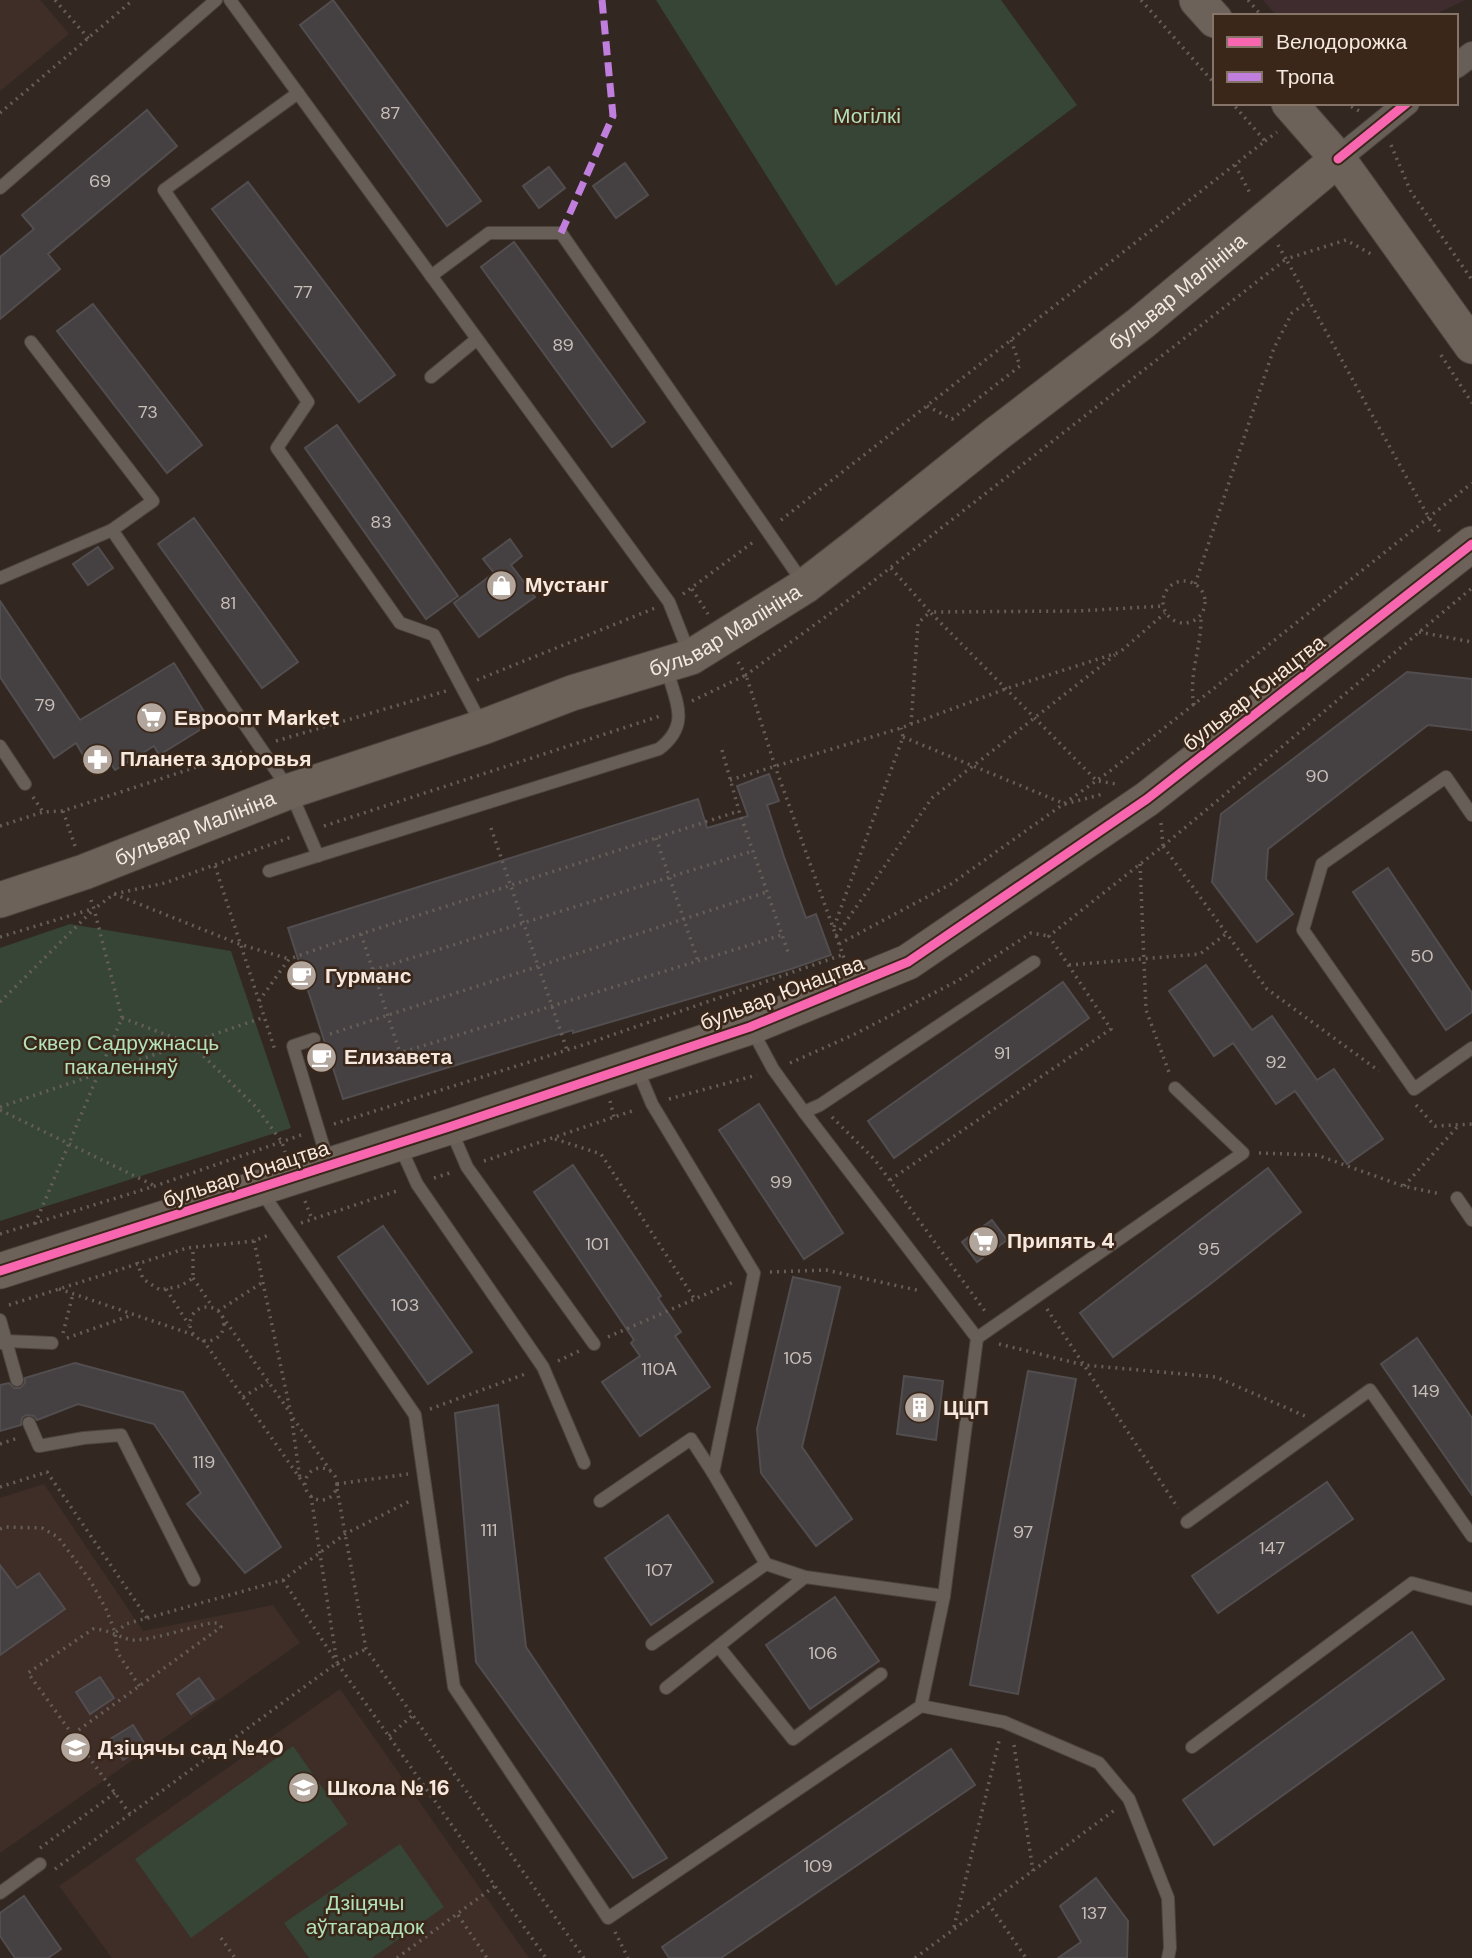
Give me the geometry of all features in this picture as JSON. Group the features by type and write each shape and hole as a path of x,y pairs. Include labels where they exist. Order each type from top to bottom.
{"main road":[{"path":"1291,105 1338,159 1472,346"},
{"name":"бульвар Малініна","path":"0,900 84,872 290,792 572,693 678,661 805,586 1141,323 1338,159"},
{"name":"бульвар Юнацтва","path":"0,1271 750,1027 848,969 908,962 1147,799 1472,544"}],"street":[{"path":"1338,159 1404,105"}],"lane":[{"path":"0,188 216,0"},
{"path":"230,0 670,602 678,661 680,723 675,733 659,749 269,871"},
{"path":"298,93 164,190 308,402 277,448 400,623 434,635 483,726"},
{"path":"431,275 489,233 561,233 805,586"},
{"path":"431,377 477,339"},
{"path":"0,578 112,530 153,501 31,342"},
{"path":"112,530 290,792 318,856"},
{"path":"0,746 24,784"},
{"path":"1472,815 1446,777 1322,863 1303,930 1413,1089 1472,1048"},
{"path":"804,1112 820,1105 1034,962"},
{"path":"259,1188 415,1415 454,1687 608,1918 921,1706 944,1596 977,1338 804,1112 773,1069 750,1027"},
{"path":"314,1039 293,1046 329,1165"},
{"path":"636,1064 652,1104 754,1273 713,1473"},
{"path":"977,1338 1243,1153 1175,1088"},
{"path":"449,1127 467,1167 594,1344"},
{"path":"399,1143 417,1184 543,1367 584,1463"},
{"path":"1457,1198 1472,1220"},
{"path":"0,1321 16,1380"},
{"path":"4,1342 52,1343"},
{"path":"1187,1522 1370,1390 1472,1536"},
{"path":"29,1423 39,1446 121,1435 194,1580"},
{"path":"600,1501 691,1439 766,1564 805,1577 944,1596"},
{"path":"652,1644 766,1564"},
{"path":"666,1688 805,1577"},
{"path":"1192,1747 1412,1583 1472,1599"},
{"path":"719,1647 793,1739 881,1674"},
{"path":"921,1706 1008,1723 1099,1763 1129,1799 1168,1898 1168,1958"},
{"path":"0,1893 40,1864"}],"path":[{"path":"55,0 89,39"},
{"path":"0,113 133,0"},
{"path":"1141,0 1213,82"},
{"path":"1248,0 1260,14"},
{"path":"0,825 43,812 64,811 259,746 462,686 670,602 692,589 767,532 1265,141 1233,105"},
{"path":"1349,105 1381,123 1411,192 1472,281"},
{"path":"858,593 1286,259 1429,518"},
{"path":"1195,584 1274,348 1292,313 1309,301"},
{"path":"927,406 952,418 1020,366 1011,340"},
{"path":"839,944 951,884 1097,781 1472,483"},
{"path":"891,568 930,612 1097,781"},
{"path":"1182,581 1195,584 1204,595 1205,609 1190,623 1175,622 1165,613 1163,606 1163,599 1169,587 1182,581"},
{"path":"1049,936 1163,846 1472,588"},
{"path":"911,724 918,623 930,612 1079,611 1163,606"},
{"path":"836,936 932,798 1120,652 1165,613"},
{"path":"1194,705 1190,687 1202,634 1201,615"},
{"path":"1418,632 1472,642"},
{"path":"730,780 901,728 1008,688 1120,652"},
{"path":"0,1002 94,909 114,894 165,883 307,831 552,752 678,708 746,675 775,766 848,969 567,1050 1,1234"},
{"path":"833,929 903,737 901,728"},
{"path":"903,737 1065,804 1110,792"},
{"path":"722,750 739,811 788,952"},
{"path":"35,1224 122,1018 84,872 64,811"},
{"path":"259,1001 289,959 739,811"},
{"path":"491,828 567,1050"},
{"path":"656,838 698,961"},
{"path":"1163,846 1267,989 1388,1077"},
{"path":"373,970 753,851"},
{"path":"1140,864 1146,1010 1175,1088"},
{"path":"215,866 277,1056"},
{"path":"314,1039 767,892"},
{"path":"114,894 239,944 289,959"},
{"path":"0,937 94,909"},
{"path":"0,1308 137,1262 193,1247 254,1241 285,1228 652,1104 748,1079 855,1034 959,980 1031,933 1049,936 1111,1029 890,1180"},
{"path":"1068,965 1200,954 1227,933"},
{"path":"360,934 400,1053"},
{"path":"377,1060 782,934"},
{"path":"0,1108 265,1017"},
{"path":"122,1018 191,1044 256,1107 282,1142 312,1219"},
{"path":"1413,1101 1435,1126 1472,1124"},
{"path":"820,1105 876,1160 996,1326"},
{"path":"0,1108 155,1186"},
{"path":"1403,1186 1459,1125"},
{"path":"553,1138 601,1154 694,1298"},
{"path":"1243,1153 1317,1155 1403,1186 1457,1198"},
{"path":"254,1241 291,1415 300,1479"},
{"path":"193,1247 194,1278 334,1474 366,1649 584,1958"},
{"path":"137,1262 143,1279 160,1290 181,1286 194,1278"},
{"path":"415,1415 543,1367 754,1273 826,1270 945,1297"},
{"path":"190,1325 190,1320 202,1307 216,1310 263,1282"},
{"path":"57,1289 203,1340 311,1496 337,1663"},
{"path":"166,1289 194,1335"},
{"path":"73,1294 62,1340 133,1315"},
{"path":"1038,1296 1187,1522"},
{"path":"203,1340 214,1339 221,1332 222,1316"},
{"path":"977,1338 1084,1365 1216,1377 1323,1423"},
{"path":"243,1397 268,1382"},
{"path":"306,1487 307,1476 315,1469 330,1470"},
{"path":"0,1487 47,1472 147,1618"},
{"path":"311,1496 320,1500 326,1499 337,1486 423,1472"},
{"path":"115,1632 126,1624 284,1580 345,1534 426,1492"},
{"path":"0,1530 5,1527 41,1528 58,1537 90,1580 106,1609 115,1632 117,1652 140,1687"},
{"path":"284,1580 337,1663 546,1958"},
{"path":"73,1734 221,1627 218,1623 211,1623 132,1641 115,1632 93,1629 29,1672 73,1734 115,1793 131,1814"},
{"path":"40,1864 131,1814 337,1663 366,1649"},
{"path":"389,1736 413,1715"},
{"path":"1008,1723 1033,1871"},
{"path":"954,1929 1008,1723"},
{"path":"40,1864 115,1793"},
{"path":"915,1958 1129,1799"},
{"path":"397,1958 495,1886"},
{"path":"988,1903 1026,1958"},
{"path":"458,1914 487,1958"},
{"path":"608,1918 628,1958"},
{"path":"221,1938 235,1958"}],"shaded area":[{"path":"0,0 40,0 69,34 0,91"},
{"path":"1263,0 1465,0 1436,14 1275,14"},
{"name":"Дзіцячы сад №40","path":"44,1484 143,1631 273,1605 300,1643 0,1853 0,1498"},
{"name":"Школа № 16","path":"340,1689 529,1958 112,1958 59,1886"}],"green space":[{"name":"Могілкі","path":"656,0 1001,0 1077,105 836,286"},
{"name":"Сквер Садружнасць пакаленняў","path":"70,924 231,951 291,1128 0,1221 0,948"},
{"path":"293,1746 348,1824 191,1938 135,1859"},
{"name":"Дзіцячы аўтагарадок","path":"400,1844 444,1907 372,1958 309,1958 284,1923"}],"building":[{"path":"333,0 481,201 447,226 300,25"},
{"path":"147,110 177,146 48,254 60,269 0,319 0,257 34,229 22,215"},
{"path":"625,163 648,195 616,218 593,186"},
{"path":"549,167 565,188 539,208 523,186"},
{"path":"248,182 395,375 359,402 212,209"},
{"path":"514,242 645,422 612,447 481,267"},
{"path":"93,304 202,445 167,473 57,331"},
{"path":"337,425 458,596 426,619 305,448"},
{"path":"194,518 298,662 262,688 158,544"},
{"name":"Мустанг","path":"510,539 522,556 511,565 535,597 479,637 454,603 494,573 483,559"},
{"path":"98,547 113,568 88,585 73,564"},
{"path":"0,601 80,720 174,663 211,723 159,755 154,746 115,770 111,764 94,774 76,743 54,758 0,677"},
{"path":"1407,672 1472,679 1472,730 1428,725 1268,849 1266,879 1293,914 1257,942 1212,882 1221,814"},
{"path":"769,774 779,801 767,805 784,857 806,918 816,914 831,955 791,969 573,1033 573,1030 343,1099 288,928 698,799 707,828 748,816 737,786"},
{"path":"1388,868 1472,993 1472,1012 1446,1030 1353,892"},
{"path":"1206,965 1252,1030 1272,1016 1317,1080 1334,1069 1383,1139 1347,1164 1295,1091 1276,1104 1233,1043 1214,1056 1169,991"},
{"path":"1063,982 1089,1018 894,1158 868,1121"},
{"path":"759,1104 843,1233 804,1259 719,1130"},
{"path":"573,1165 661,1296 658,1298 681,1332 675,1336 710,1387 640,1436 602,1382 640,1356 631,1343 634,1340 534,1192"},
{"path":"1268,1168 1301,1212 1113,1357 1080,1313"},
{"name":"Припять 4","path":"992,1220 1007,1240 977,1262 962,1242"},
{"path":"383,1226 472,1352 428,1384 338,1257"},
{"path":"793,1277 840,1287 802,1447 852,1519 816,1546 761,1473 757,1429"},
{"path":"1417,1338 1472,1418 1472,1495 1381,1364"},
{"path":"75,1363 183,1392 281,1547 245,1573 187,1504 201,1493 154,1424 78,1404 37,1420 34,1416 26,1415 22,1418 21,1425 0,1431 0,1385 9,1383 14,1388 20,1388 25,1383 25,1378"},
{"path":"1028,1371 1076,1379 1018,1694 970,1685"},
{"name":"ЦЦП","path":"904,1376 943,1381 936,1440 897,1434"},
{"path":"498,1405 526,1647 667,1858 633,1878 476,1662 455,1413"},
{"path":"1327,1482 1353,1519 1218,1613 1192,1576"},
{"path":"668,1515 713,1582 651,1625 605,1558"},
{"path":"0,1565 17,1588 39,1573 65,1609 0,1655"},
{"path":"835,1597 879,1661 810,1709 766,1645"},
{"path":"1412,1632 1444,1679 1214,1845 1183,1800"},
{"path":"100,1677 114,1698 90,1714 76,1692"},
{"path":"199,1678 214,1699 191,1714 177,1694"},
{"path":"133,1725 146,1746 123,1760 110,1739"},
{"path":"951,1749 975,1785 721,1958 669,1958 662,1947"},
{"path":"1096,1878 1128,1921 1127,1958 1058,1958 1081,1942 1060,1906"},
{"path":"24,1896 61,1949 48,1958 15,1958 0,1936 0,1913"}],"marked path":[{"path":"561,233 613,116 602,0"}],"cycle path":[{"path":"1338,159 1405,105"},
{"path":"0,1271 750,1027 908,962 1147,799 1472,544"}],"place":[{"name":"Мустанг","path":"502,585"},
{"name":"Евроопт Market","path":"151,718"},
{"name":"Планета здоровья","path":"97,759"},
{"name":"Гурманс","path":"302,976"},
{"name":"Елизавета","path":"321,1057"},
{"name":"Припять 4","path":"984,1241"},
{"name":"ЦЦП","path":"920,1408"},
{"name":"Дзіцячы сад №40","path":"75,1748"},
{"name":"Школа № 16","path":"304,1788"}]}
